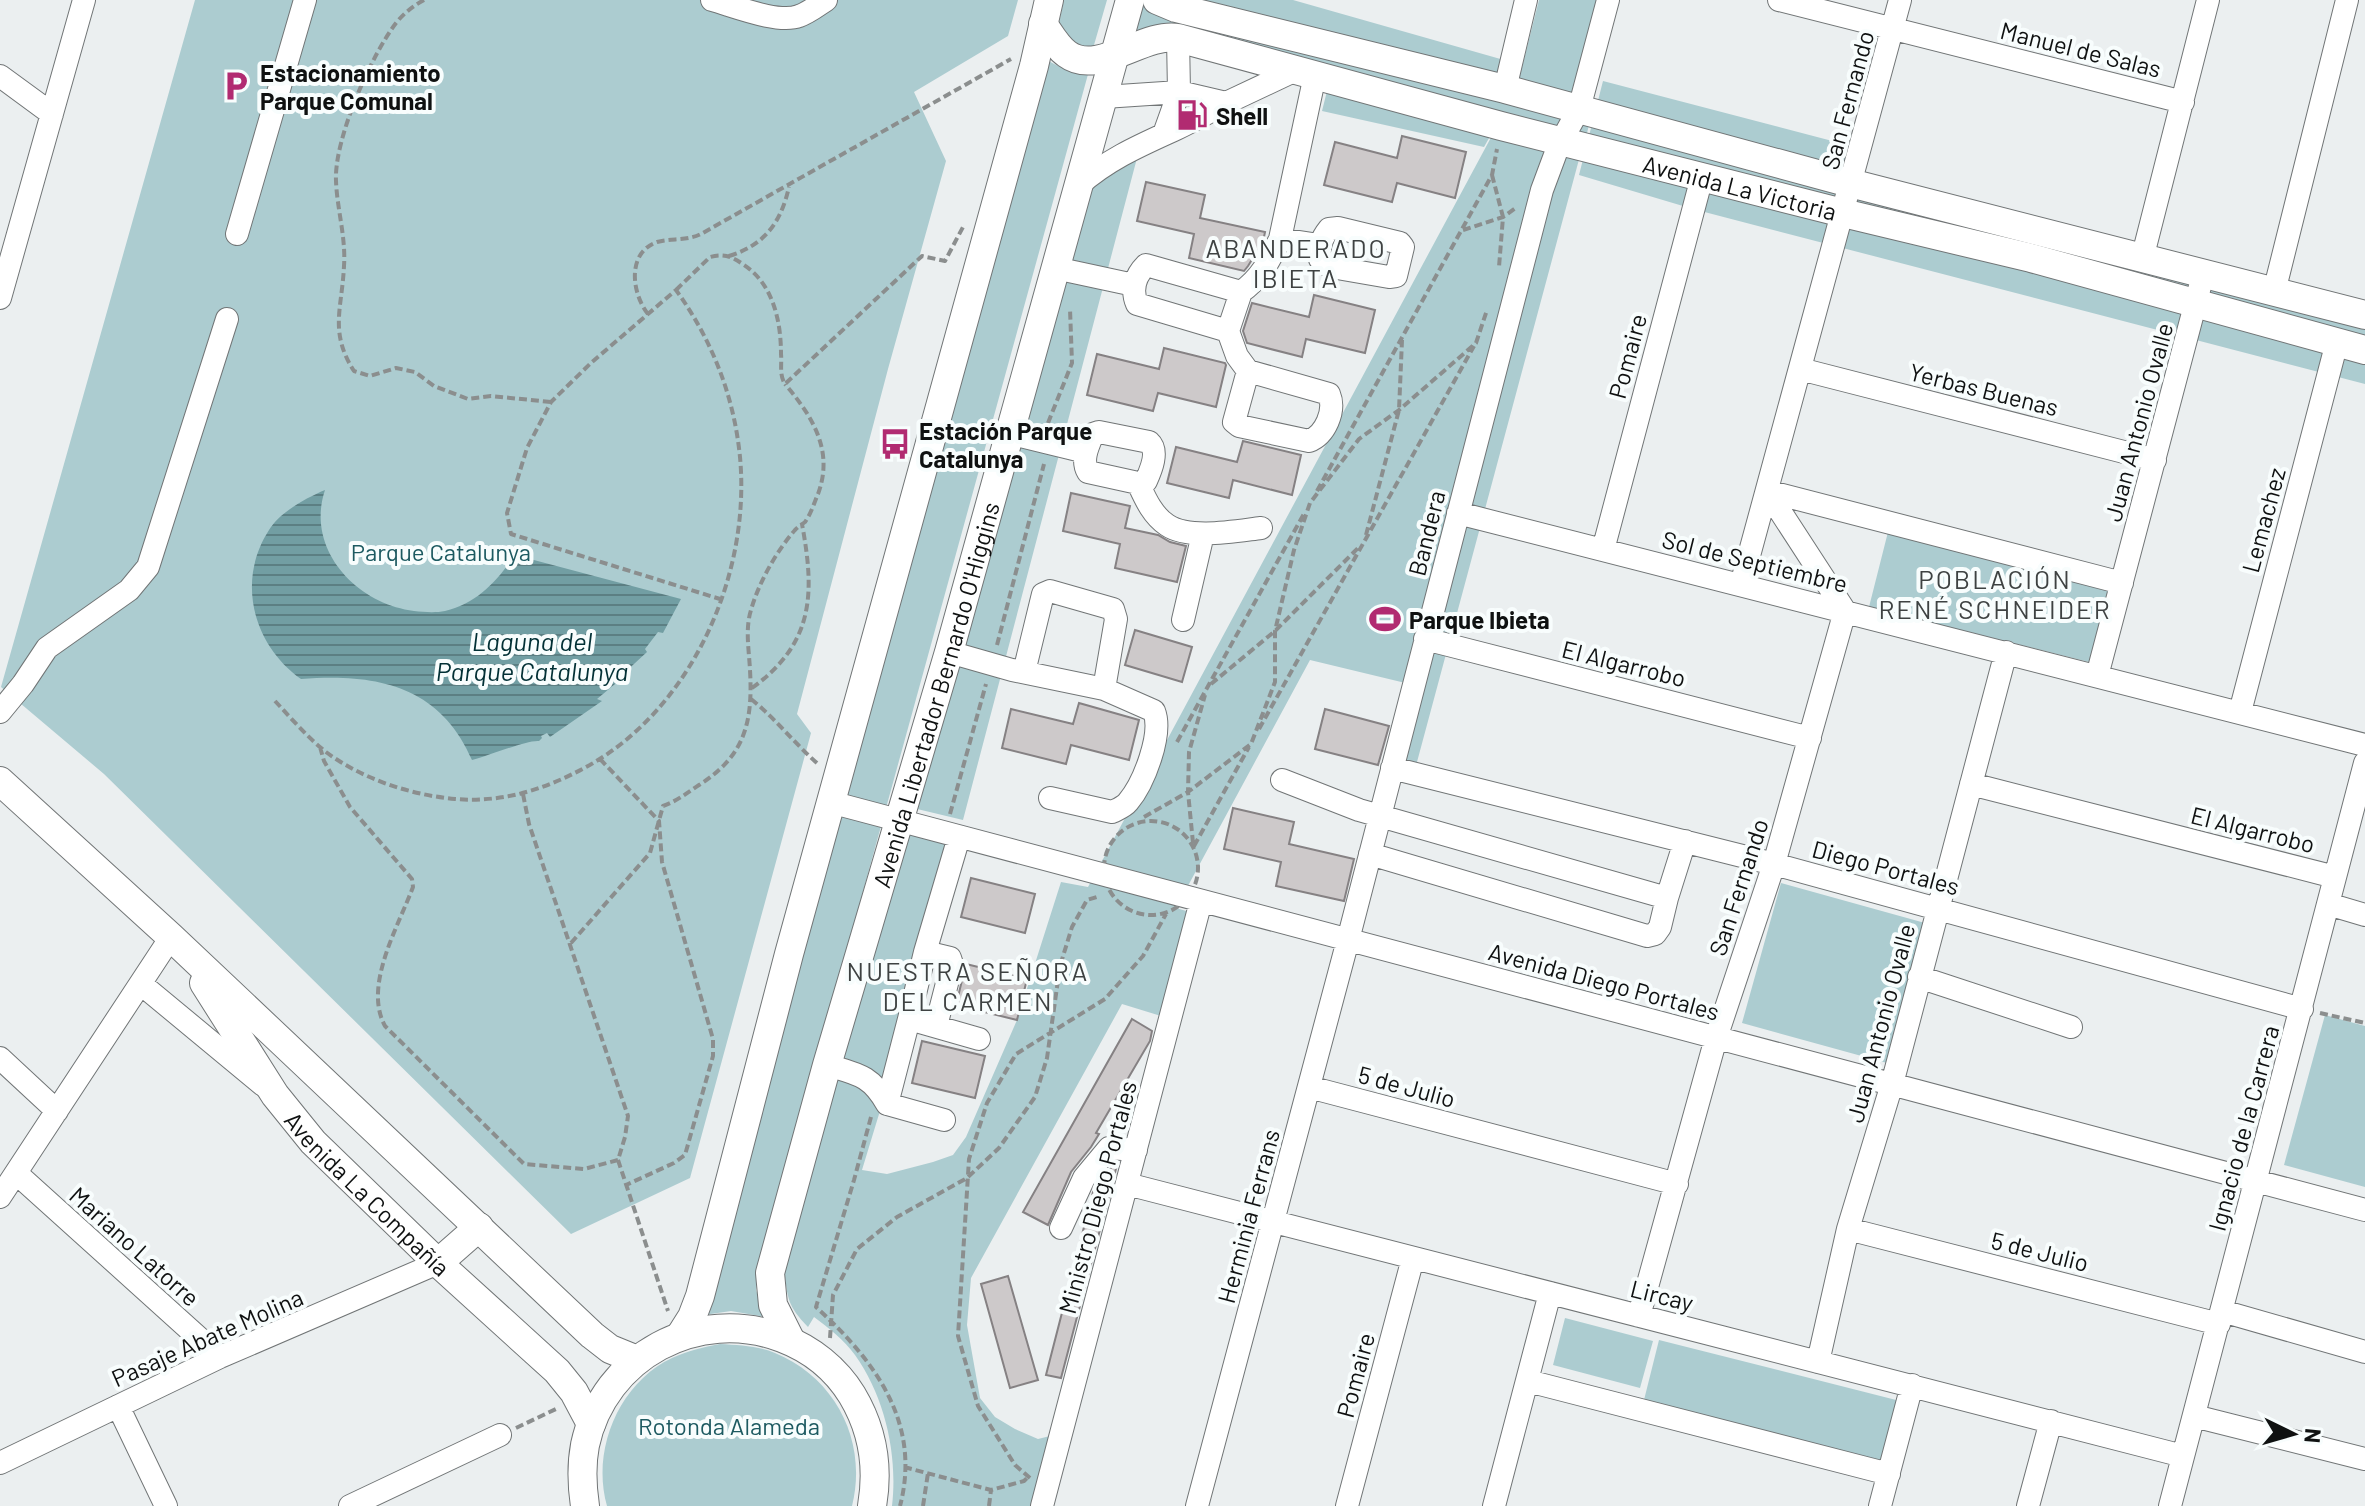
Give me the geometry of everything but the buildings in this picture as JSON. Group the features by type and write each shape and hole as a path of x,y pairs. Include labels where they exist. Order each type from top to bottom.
{"main road":[{"name":"Avenida Libertador Bernardo O'Higgins","path":"791,1341 773,1305 770,1273 827,1065 949,652 1130,0"},
{"name":"Avenida La Victoria","path":"1157,0 1176,8 1505,89 1850,183 2365,315"},
{"name":"Avenida La Victoria","path":"1043,22 1064,51 1076,59 1095,60 1144,42 1168,36 1178,38 1501,126 2031,258 2365,350"},
{"path":"585,1506 582,1465 591,1424 610,1389 637,1360 657,1346 674,1323 692,1317 700,1296 833,791 1034,66 1043,22"},
{"name":"Avenida La Compañía","path":"0,781 171,937 592,1335 610,1349 637,1360"},
{"name":"Avenida La Compañía","path":"171,937 275,1095 313,1142 438,1263 557,1371 574,1392 591,1424"},
{"path":"438,1263 479,1227"},
{"path":"674,1323 770,1333 811,1352 828,1366 860,1408 870,1433 875,1458 872,1506"}],"street":[{"path":"0,298 84,0"},
{"path":"237,234 305,0"},
{"path":"712,0 769,16 791,18 826,0"},
{"path":"1505,89 1526,0"},
{"name":"Bandera","path":"1348,940 1542,190 1579,109 1608,0"},
{"name":"Manuel de Salas","path":"1779,0 2183,102"},
{"name":"San Fernando","path":"1741,585 1900,0"},
{"path":"2142,259 2208,0"},
{"path":"2274,292 2347,0"},
{"path":"1164,134 1179,92 1178,38"},
{"path":"1079,185 1110,161 1226,103 1306,73 1280,239 1264,271 1254,284 1241,292 1228,331 1237,356 1248,371"},
{"path":"0,76 52,114"},
{"path":"1104,97 1179,92 1226,103"},
{"name":"Pomaire","path":"1603,550 1702,177"},
{"path":"1280,239 1319,245"},
{"path":"1228,331 1143,308 1135,299 1134,285 1146,265 1241,292"},
{"path":"1055,268 1134,285"},
{"name":"Juan Antonio Ovalle","path":"2097,676 2203,275"},
{"path":"0,712 47,648 129,590 148,567 227,319"},
{"name":"Lemachez","path":"2240,712 2337,342"},
{"name":"Yerbas Buenas","path":"1800,369 2155,460"},
{"path":"1099,432 1149,442 1155,451 1146,481 1138,483 1088,472 1086,452 1093,434 1099,432"},
{"path":"1008,433 1086,452"},
{"path":"1138,483 1150,507 1168,526 1203,534 1261,528"},
{"path":"1767,491 2122,583"},
{"path":"1767,491 1845,611"},
{"name":"Sol de Septiembre","path":"1458,513 2365,745"},
{"path":"1183,620 1203,534"},
{"path":"1024,672 1040,601 1043,594 1050,591 1113,609 1116,619 1104,689"},
{"name":"San Fernando","path":"1639,1316 1716,1038 1774,864 1845,611"},
{"name":"El Algarrobo","path":"1425,639 1810,738"},
{"path":"949,652 1104,689 1154,711 1158,720 1157,735 1137,789 1126,805 1112,812 1050,798"},
{"name":"Juan Antonio Ovalle","path":"1818,1362 1848,1229 1892,1084 2006,652"},
{"name":"Ignacio de la Carrera","path":"2170,1506 2365,763"},
{"name":"Diego Portales","path":"1392,768 1774,864 2302,1009"},
{"path":"1282,780 1379,816 1667,898"},
{"name":"El Algarrobo","path":"1971,784 2335,877"},
{"name":"Avenida Diego Portales","path":"833,791 898,821 2365,1210"},
{"path":"887,1104 925,952 959,837"},
{"path":"1370,854 1647,936 1655,934 1660,927 1685,841"},
{"name":"Ministro Diego Portales","path":"1044,1500 1201,901"},
{"path":"2328,904 2365,915"},
{"path":"0,1197 171,937"},
{"name":"Herminia Ferrans","path":"1197,1506 1348,940"},
{"path":"925,952 950,958 952,964 936,1026"},
{"path":"1919,977 2071,1027"},
{"path":"141,984 275,1095"},
{"path":"909,1019 979,1039"},
{"path":"0,1058 57,1111"},
{"path":"827,1065 861,1076 878,1088 887,1104 944,1120"},
{"name":"5 de Julio","path":"1309,1087 1677,1184"},
{"path":"1061,1228 1084,1178 1109,1148 1136,1150"},
{"name":"Mariano Latorre","path":"16,1173 220,1357"},
{"name":"Lircay","path":"1127,1184 2183,1456"},
{"name":"5 de Julio","path":"1848,1229 2365,1352"},
{"name":"Pomaire","path":"1347,1506 1413,1258"},
{"name":"Pasaje Abate Molina","path":"0,1463 220,1357 438,1263"},
{"path":"1494,1506 1550,1293"},
{"path":"1528,1381 1889,1474"},
{"path":"1880,1506 1912,1385"},
{"path":"118,1406 166,1506"},
{"path":"2194,1416 2365,1459"},
{"path":"2028,1506 2051,1421"},
{"path":"350,1506 500,1435"}],"path":[{"path":"424,0 407,12 387,36 359,95 341,144 336,181 344,265 338,335 344,355 354,371 370,376 396,368 415,372 434,386 468,399 491,396 551,402"},
{"path":"648,314 638,301 635,284 636,266 644,251 659,242 691,239 789,185 1043,22"},
{"path":"1177,742 1492,175 1501,126"},
{"path":"1492,175 1503,217 1498,280"},
{"path":"720,599 511,534 507,513 527,448 551,402 710,257 729,256 750,249 769,233 781,213 789,185"},
{"path":"1461,231 1503,217 1542,190"},
{"path":"785,384 922,256 945,261 966,221"},
{"path":"571,943 650,853 663,806 677,801 716,775 741,742 751,699 747,626 750,612 770,567 810,512 819,490 824,451 805,409 785,384 780,334 771,297 757,276 729,256"},
{"path":"275,701 319,745 345,764 374,779 441,798 472,800 523,794 552,784 600,759 653,715 690,666 720,599 731,567 741,478 738,439 723,378 712,348 676,290"},
{"path":"1138,811 1131,825 1188,792 1251,744 1275,682 1275,631 1294,550 1310,503 1359,439 1399,410 1476,343 1489,305"},
{"path":"1402,337 1399,410 1365,541 1275,631 1208,686 1189,752 1188,792 1194,846 1497,306"},
{"path":"751,689 782,663 793,647 805,618 810,581 802,524"},
{"path":"751,699 785,729 833,791"},
{"path":"319,745 324,761 350,807 412,879 413,887 378,980 377,1003 385,1026 524,1164 584,1169 618,1160"},
{"path":"600,759 659,821 662,862 713,1039 713,1056 685,1155 626,1185"},
{"path":"523,794 529,824 628,1116 618,1160 674,1323"},
{"path":"828,1366 833,1295 857,1249 897,1217 967,1178 999,1148 1035,1097 1052,1032 1060,966 1072,927 1087,900 1110,893"},
{"path":"1044,1500 1015,1465 978,1406 958,1336 969,1159 987,1103 1016,1054 1105,999 1143,956 1166,914"},
{"path":"2302,1009 2365,1023"},
{"path":"500,1435 557,1409 574,1392"},
{"path":"904,1467 991,1490 1024,1481 1028,1477"},
{"path":"923,1506 928,1473"},
{"path":"989,1506 991,1490"}],"green space":[{"name":"Parque Catalunya","path":"195,0 1018,0 1008,36 914,92 946,161 797,714 811,733 690,1178 571,1234 104,774 1,687"},
{"path":"1064,0 1107,0 1094,45 1089,49 1075,52 1057,32"},
{"path":"1140,0 1293,0 1504,60 1496,92 1591,117 1585,141 1501,117 1484,147 1322,111 1332,71 1135,33"},
{"path":"1539,0 1611,0 1591,106 1517,87"},
{"path":"1044,57 1066,68 1090,67 758,1273 756,1290 765,1317 731,1311 704,1315"},
{"path":"1603,81 1859,148 1851,183 2365,315 2365,384 1693,209 1579,175"},
{"name":"Parque Ibieta","path":"1495,130 1581,152 1417,762 1402,761 1422,687 1310,660 1176,908 1200,915 1174,1020 1122,1004 971,1278 967,1325 980,1398 995,1417 1038,1439 1070,1431 1052,1506 892,1506 891,1447 874,1389 855,1355 841,1339 814,1317 808,1327 796,1313 788,1295 784,1270 904,833 960,848 862,1170 887,1174 953,1155 966,1137 1017,1020 1061,882 1088,887"},
{"path":"1137,158 963,820 913,808 1093,179"},
{"path":"1889,528 2125,587 2105,666 1869,607"},
{"path":"1781,883 1925,923 1887,1063 1742,1023"},
{"path":"2325,1015 2365,1026 2365,1187 2284,1165"},
{"path":"1565,1318 1653,1341 1640,1388 1553,1365"},
{"path":"1659,1340 1904,1402 1885,1466 1644,1400"},
{"name":"Rotonda Alameda","path":"720,1344 755,1347 775,1353 815,1378 830,1396 851,1436 856,1482 852,1506 607,1506 603,1463 614,1420 624,1401 653,1369 672,1358"}],"water":[{"name":"Laguna del Parque Catalunya","path":"325,490 321,512 322,533 329,553 356,585 373,598 393,606 430,612 445,611 467,603 486,590 515,555 681,599 663,633 658,632 645,649 647,652 597,699 602,701 550,737 547,733 539,741 472,760 442,715 423,700 379,682 301,679 271,649 261,630 252,591 253,570 259,550 280,517 302,501"}],"place":[{"name":"Estacionamiento Parque Comunal","path":"236,86"},
{"name":"Shell","path":"1192,115"},
{"name":"Estación Parque Catalunya","path":"895,444"},
{"name":"Parque Ibieta","path":"1385,619"}],"district":[{"name":"ABANDERADO IBIETA","path":"1296,262"},
{"name":"POBLACIÓN RENÉ SCHNEIDER","path":"1995,593"},
{"name":"NUESTRA SEÑORA DEL CARMEN","path":"968,985"}]}
